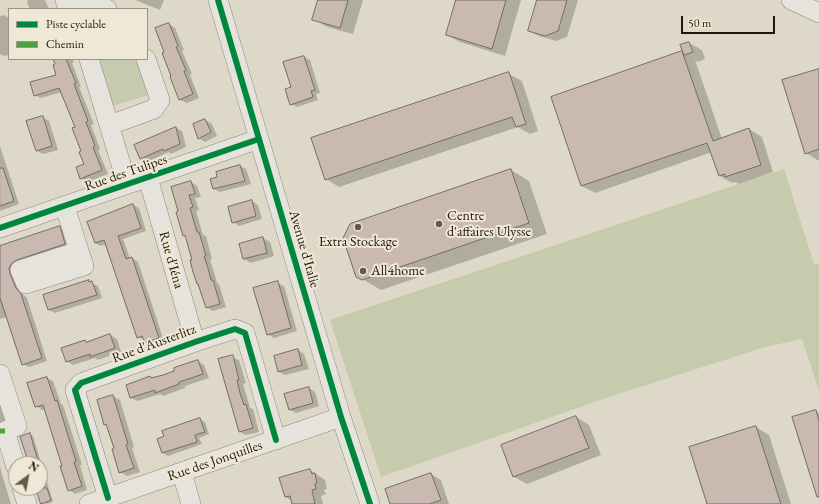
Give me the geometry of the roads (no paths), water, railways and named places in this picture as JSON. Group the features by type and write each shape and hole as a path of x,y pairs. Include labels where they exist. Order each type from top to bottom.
{"street":[{"path":"65,0 66,3 75,8"},
{"path":"86,0 105,8"},
{"name":"Avenue d'Italie","path":"218,0 341,417 370,504"},
{"path":"791,0 819,13"},
{"path":"90,60 127,184"},
{"path":"110,125 154,109 160,100 146,60"},
{"name":"Rue des Tulipes","path":"0,228 259,139"},
{"name":"Rue d'Iéna","path":"148,178 195,342"},
{"path":"65,206 79,251"},
{"name":"Rue d'Austerlitz","path":"108,498 75,390 81,383 235,328 245,333 276,440"},
{"path":"0,374 17,426 3,431 12,456"},
{"name":"Rue des Jonquilles","path":"89,504 341,417"},
{"path":"182,473 191,504"}],"place":[{"name":"Centre d'affaires Ulysse","path":"439,224"},
{"name":"Extra Stockage","path":"358,227"},
{"name":"All4home","path":"363,271"}]}
